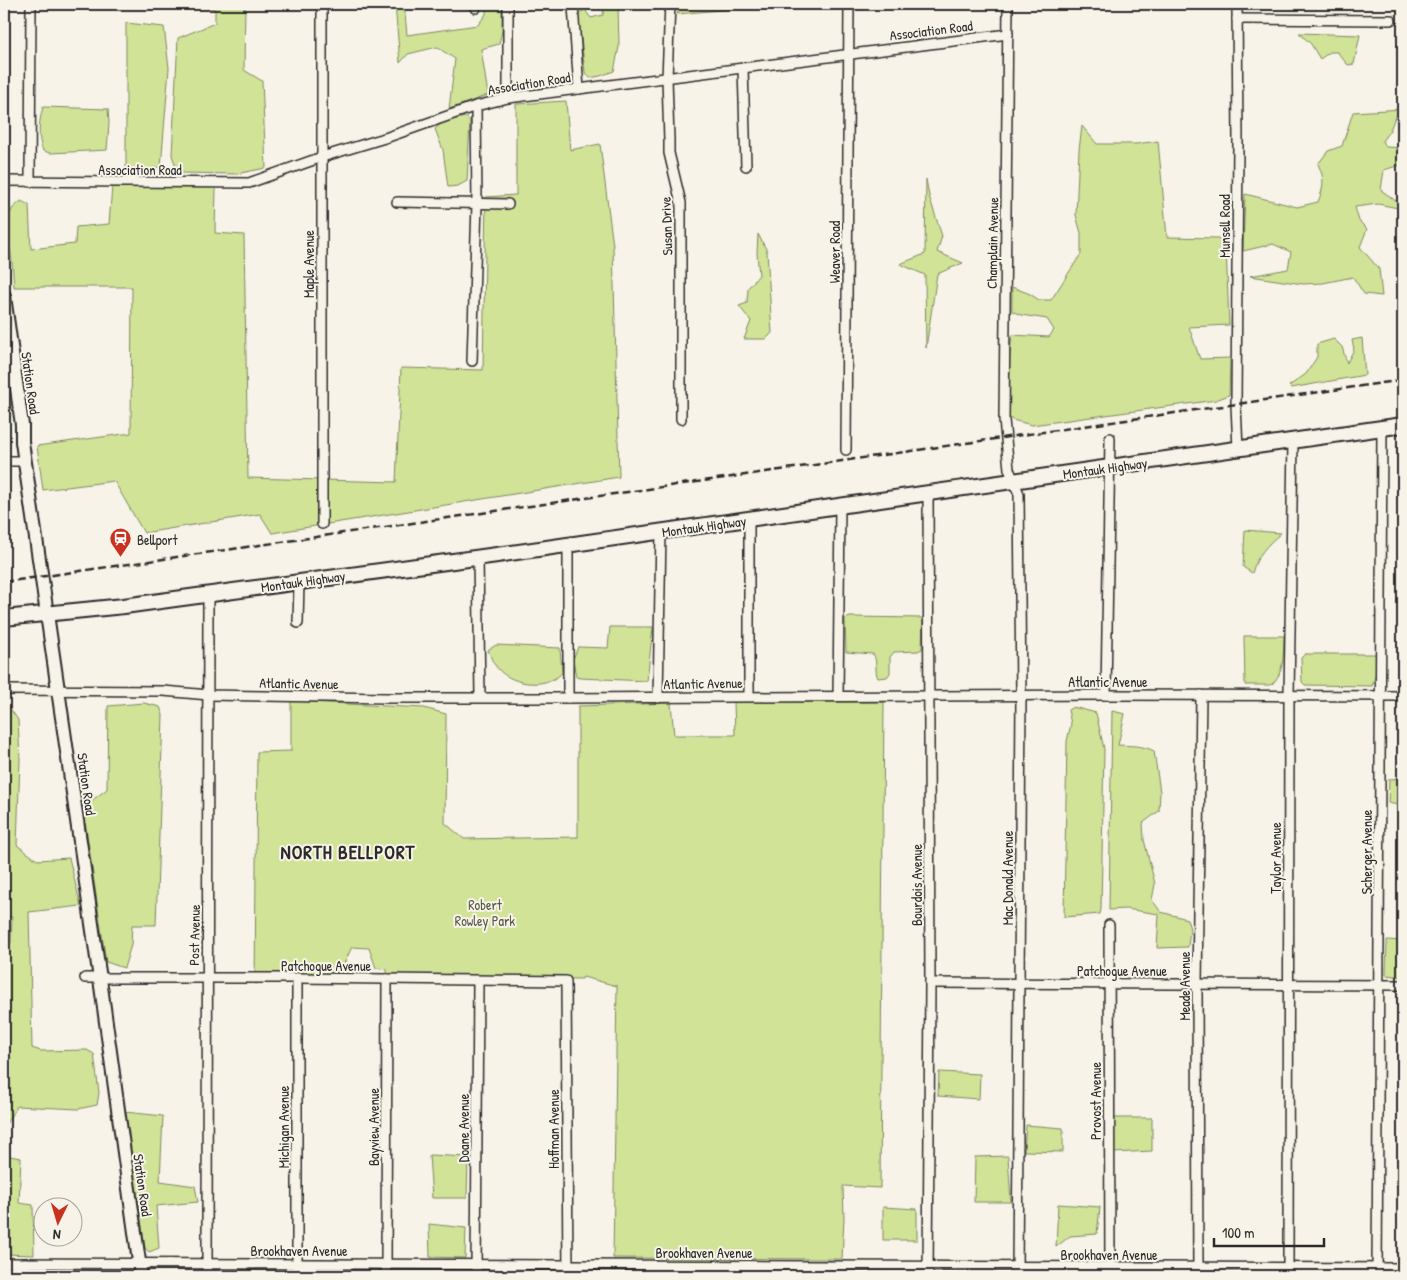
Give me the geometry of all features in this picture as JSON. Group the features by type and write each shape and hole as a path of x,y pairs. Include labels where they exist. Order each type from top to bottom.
{"main road":[{"name":"Station Road","path":"4,296 22,425 22,442 140,1270"},
{"name":"Montauk Highway","path":"4,618 208,594 568,545 1403,425"}],"street":[{"path":"30,4 30,182"},
{"name":"Maple Avenue","path":"322,4 322,524"},
{"path":"508,4 508,98"},
{"name":"Susan Drive","path":"670,4 667,78 669,153 681,203 681,419"},
{"name":"Weaver Road","path":"846,450 849,4"},
{"name":"Champlain Avenue","path":"1008,4 1004,420 1009,469 1014,481"},
{"name":"Munsell Road","path":"1237,4 1236,417 1238,449"},
{"path":"573,6 579,89"},
{"path":"1236,19 1391,20"},
{"name":"Association Road","path":"4,181 249,183 476,106 508,98 1008,34"},
{"path":"743,68 746,166"},
{"path":"472,361 476,204 476,106"},
{"path":"397,202 508,204"},
{"name":"Scherger Avenue","path":"1377,1272 1382,428"},
{"path":"1106,695 1110,438"},
{"name":"Taylor Avenue","path":"1288,1272 1289,695 1293,441"},
{"path":"4,461 25,461"},
{"name":"Mac Donald Avenue","path":"1014,481 1019,494 1021,696 1017,1272"},
{"name":"Bourdois Avenue","path":"928,493 930,983 928,1276"},
{"path":"838,696 840,506"},
{"path":"749,519 749,696"},
{"path":"658,698 661,532"},
{"path":"568,545 568,698"},
{"path":"478,557 480,697"},
{"path":"298,623 299,582"},
{"name":"Post Avenue","path":"207,1276 208,594"},
{"name":"Atlantic Avenue","path":"4,690 163,691 209,695 368,698 1106,695 1403,696"},
{"name":"Meade Avenue","path":"1198,1272 1197,984 1201,695"},
{"name":"Provost Avenue","path":"1109,925 1110,1272"},
{"name":"Patchogue Avenue","path":"85,978 566,981"},
{"name":"Michigan Avenue","path":"297,978 297,1276"},
{"name":"Bayview Avenue","path":"386,1276 387,979"},
{"name":"Doane Avenue","path":"476,1276 478,981"},
{"name":"Hoffman Avenue","path":"566,981 568,1276"},
{"name":"Patchogue Avenue","path":"930,983 1403,985"},
{"name":"Brookhaven Avenue","path":"4,1263 140,1270 207,1264 928,1266 1017,1272 1377,1272 1403,1268"},
{"path":"25,1263 25,1276"},
{"path":"747,1266 747,1276"}],"green space":[{"path":"145,4 245,4 244,70 262,81 266,168 236,174 178,173 172,155 178,38 215,23 215,9 198,7 171,8"},
{"path":"395,4 404,4 407,35 478,25 486,14 486,4 502,4 502,31 499,44 481,49 488,95 449,109 455,59 437,47 408,54 400,63"},
{"path":"604,4 618,4 619,47 614,71 590,78 585,72 578,13 585,10 591,18 603,15"},
{"path":"680,4 742,4 742,8 677,14"},
{"path":"126,23 164,27 169,68 161,167 126,171"},
{"path":"1299,33 1360,35 1354,64 1348,65 1337,52 1330,52 1320,59 1311,44"},
{"path":"566,101 570,150 600,144 613,246 619,477 272,533 260,514 144,533 114,481 43,490 37,446 131,433 132,287 14,287 6,225 12,209 21,201 29,205 31,249 75,244 76,227 109,224 112,186 216,187 215,233 244,235 248,478 396,482 401,368 483,370 486,197 516,195 516,104"},
{"path":"43,107 108,109 107,150 51,153 43,151 39,129"},
{"path":"1403,109 1403,117 1395,117 1390,130 1382,141 1386,147 1403,148 1403,164 1384,170 1381,190 1396,201 1403,201 1403,209 1378,204 1355,207 1359,221 1367,229 1360,247 1379,269 1382,296 1364,294 1353,277 1323,283 1303,284 1250,276 1288,269 1291,252 1273,244 1243,251 1245,194 1297,207 1318,202 1323,183 1318,164 1328,151 1342,146 1353,112"},
{"path":"466,117 470,121 467,181 458,186 448,187 443,150 435,129 444,121"},
{"path":"1082,126 1097,144 1136,144 1158,141 1167,237 1218,238 1226,245 1229,325 1189,327 1200,359 1230,358 1229,395 1216,400 1032,425 1012,420 1004,411 1012,335 1049,337 1054,330 1047,319 1021,315 1012,311 1012,287 1030,294 1039,300 1051,300 1081,254 1081,233 1076,215"},
{"path":"926,179 929,196 942,236 937,252 963,263 937,274 926,348 925,275 900,264 925,254"},
{"path":"758,234 767,251 772,333 766,339 744,339 751,321 739,306 747,303 748,288 759,275"},
{"path":"1362,338 1365,375 1291,388 1289,386 1306,374 1317,357 1317,344 1334,339 1342,347 1347,363 1354,349 1352,340"},
{"path":"1245,530 1281,533 1263,551 1252,573 1243,567"},
{"path":"850,617 923,618 922,649 918,651 894,652 890,657 890,673 887,677 878,678 873,654 846,652 845,619"},
{"path":"610,627 653,627 647,681 576,677 573,659 578,647 608,648"},
{"path":"1244,636 1284,636 1281,669 1276,680 1271,685 1245,685"},
{"path":"496,645 560,648 562,673 546,682 527,683 517,681 501,672 492,660 488,650"},
{"path":"1305,654 1377,654 1376,674 1372,686 1305,685 1302,682 1301,658"},
{"name":"Robert Rowley Park","path":"291,701 424,708 446,714 445,823 464,839 578,837 578,706 671,703 674,735 735,735 734,702 884,702 880,1188 843,1186 842,1259 613,1258 617,986 583,977 582,979 387,976 387,969 376,968 369,948 352,947 340,972 255,984 257,752 291,751"},
{"path":"144,703 160,707 163,715 156,925 132,925 131,945 124,968 106,962 85,821 91,801 107,789 108,706"},
{"path":"4,706 9,707 18,720 20,759 17,845 37,860 69,858 81,906 29,912 32,1048 41,1051 87,1050 94,1054 99,1093 97,1105 78,1109 17,1106 4,1127 4,945 11,943 12,917 4,917"},
{"path":"1073,707 1096,713 1104,749 1101,909 1100,914 1064,917 1067,741 1071,724 1068,710"},
{"path":"1112,711 1125,714 1118,745 1141,747 1154,751 1160,792 1159,811 1143,823 1144,840 1155,884 1152,900 1161,912 1187,919 1190,929 1188,947 1157,948 1159,914 1126,909 1109,910"},
{"path":"1403,778 1403,806 1388,803 1389,779"},
{"path":"1387,940 1403,941 1403,977 1386,975"},
{"path":"939,1072 980,1074 979,1099 938,1096"},
{"path":"125,1112 163,1116 160,1181 195,1186 198,1202 156,1206 159,1248 149,1252 145,1248"},
{"path":"1114,1118 1152,1118 1152,1151 1113,1153"},
{"path":"1026,1125 1063,1128 1063,1152 1024,1151"},
{"path":"4,1155 21,1158 19,1203 32,1205 32,1248 34,1248 34,1255 4,1254"},
{"path":"429,1155 468,1157 467,1198 432,1198"},
{"path":"1008,1156 1011,1202 974,1202 975,1157"},
{"path":"1058,1204 1100,1207 1097,1234 1070,1236 1056,1247"},
{"path":"883,1207 917,1209 917,1240 883,1240"},
{"path":"429,1224 466,1228 465,1258 430,1257"}],"railway":[{"path":"4,582 1403,380"}],"place":[{"name":"Bellport","path":"121,558"}],"district":[{"name":"NORTH BELLPORT","path":"348,852"}]}
